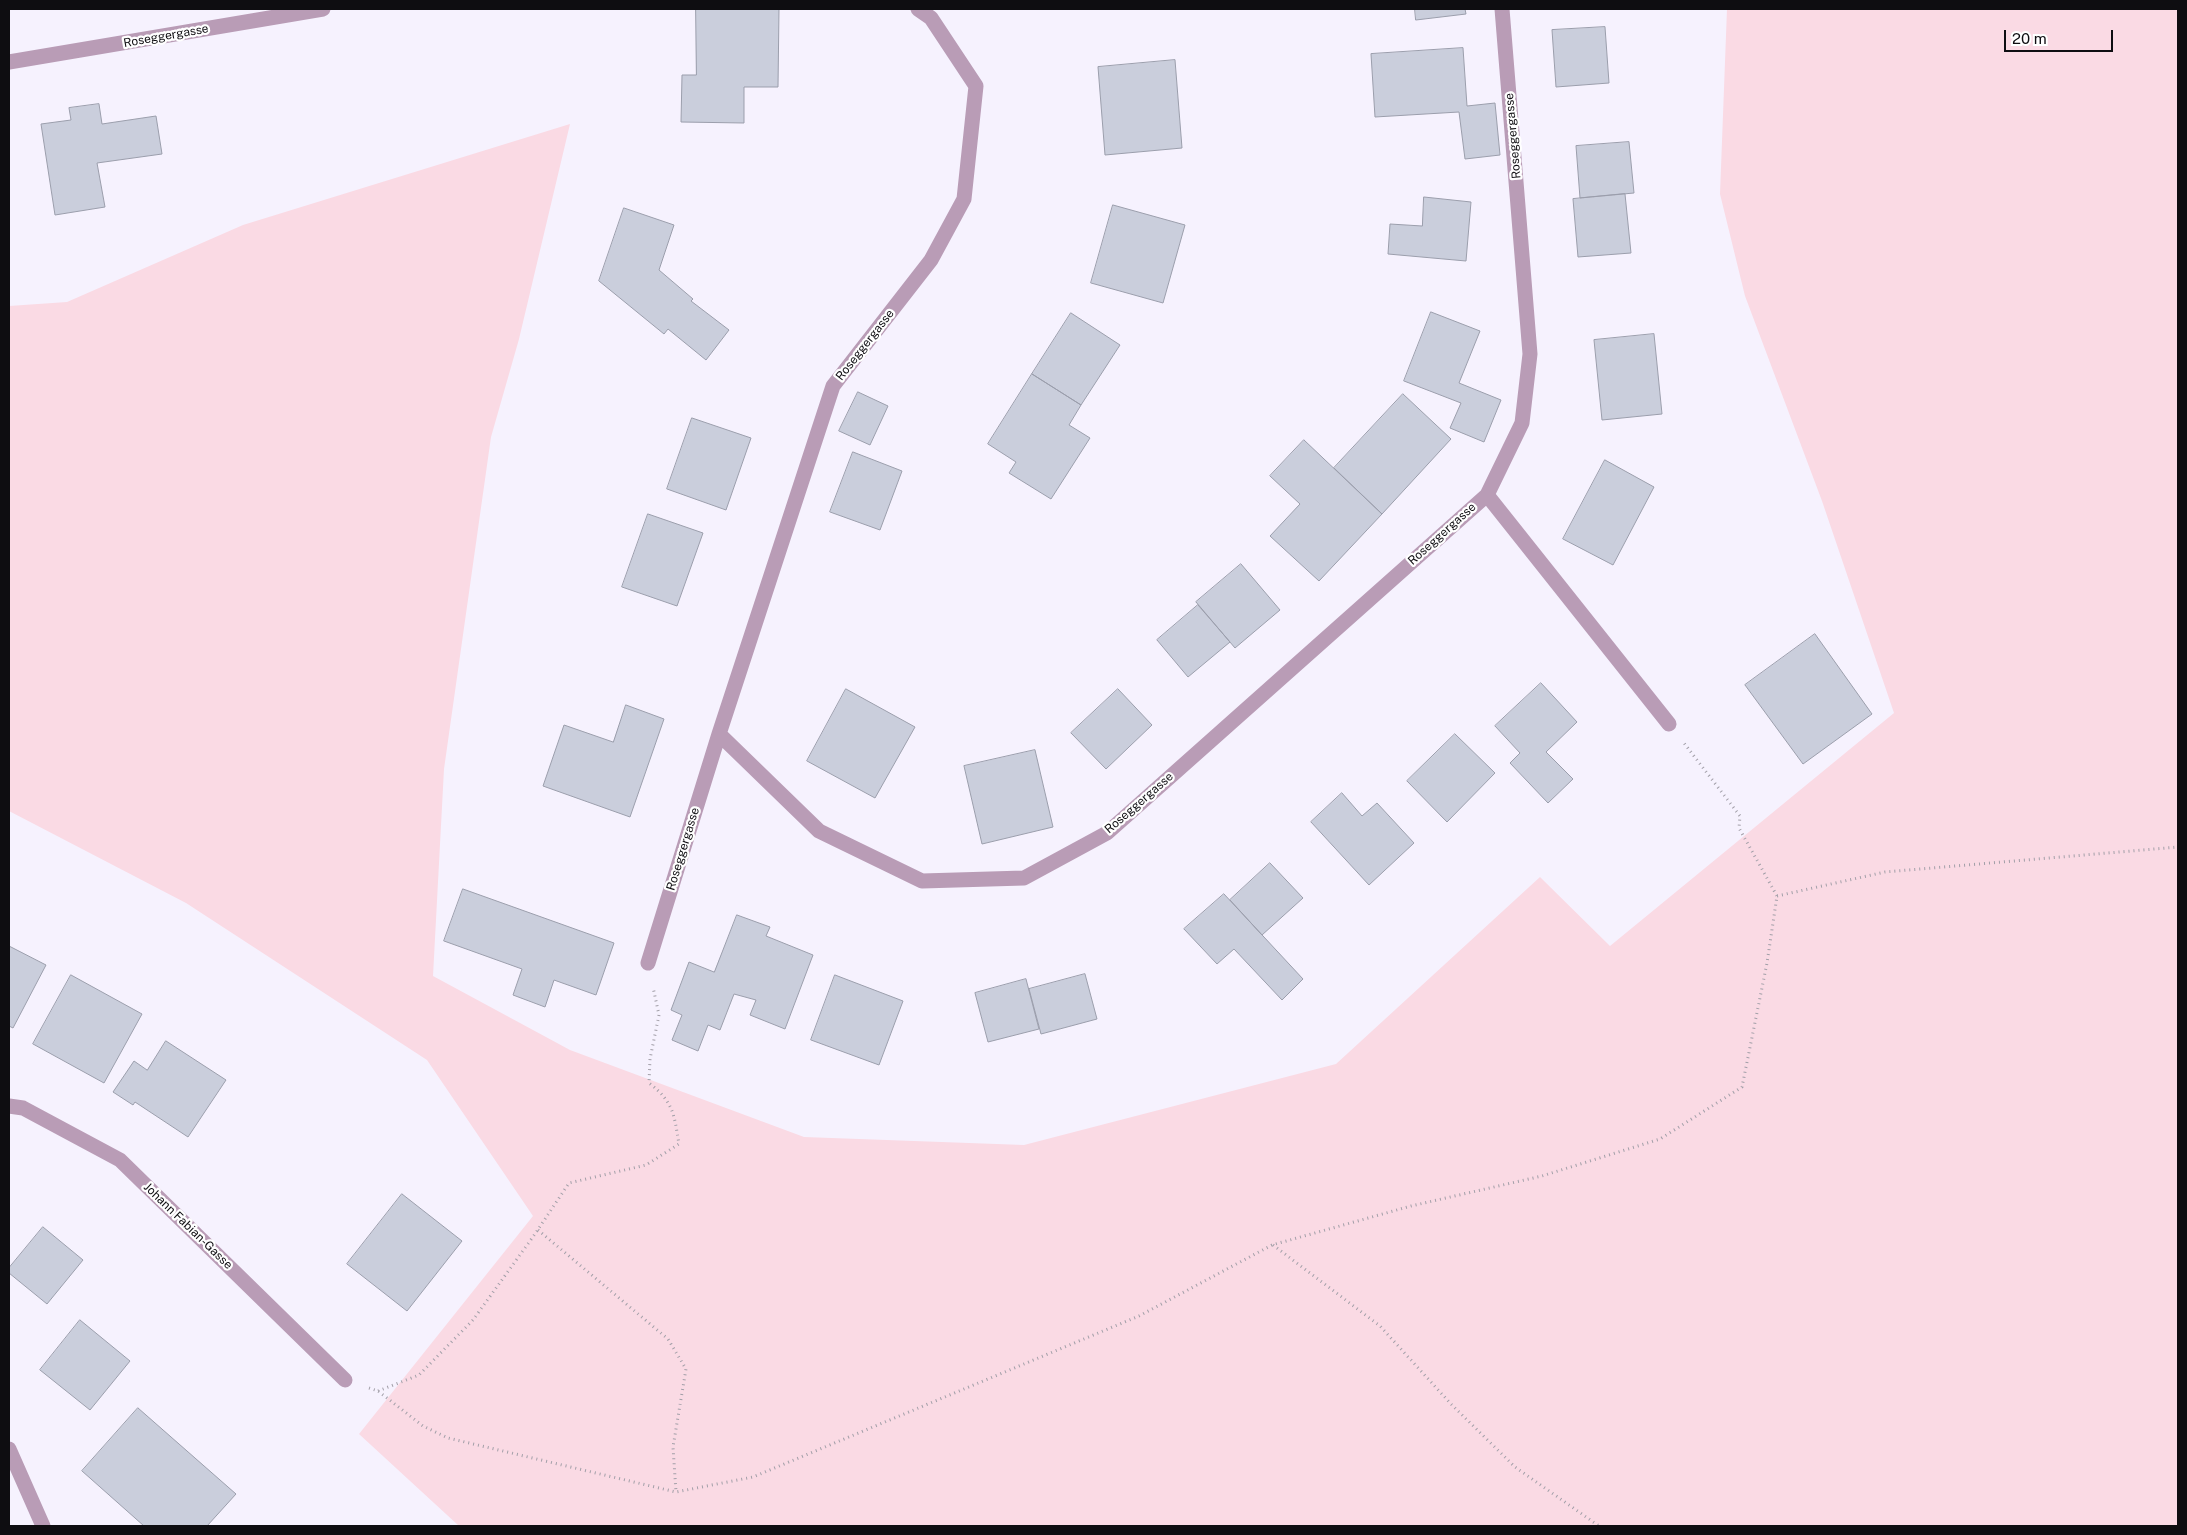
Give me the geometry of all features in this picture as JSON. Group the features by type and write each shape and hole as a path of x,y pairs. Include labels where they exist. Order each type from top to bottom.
{"street":[{"name":"Roseggergasse","path":"9,62 323,9"},
{"name":"Roseggergasse","path":"648,963 719,734 833,386 931,260 964,199 976,86 932,18 918,9"},
{"name":"Roseggergasse","path":"719,734 819,830 922,881 1024,878 1107,833 1487,495 1522,423 1530,354 1502,9"},
{"name":"Roseggergasse","path":"1487,495 1669,724"},
{"name":"Johann Fabian-Gasse","path":"9,1106 23,1108 120,1160 344,1380"},
{"path":"9,1449 43,1526"}],"path":[{"path":"344,1380 378,1391 423,1426 448,1438 676,1492 753,1477 1139,1316 1272,1245 1411,1206 1542,1176 1660,1140 1742,1086 1767,963 1777,896 1739,828 1740,816 1669,724"},
{"path":"1777,896 1885,872 2178,847"},
{"path":"378,1391 419,1376 472,1320 538,1230 569,1183 646,1165 679,1144 674,1110 663,1093 649,1083 650,1059 659,1016 648,963"},
{"path":"538,1230 668,1339 686,1369 673,1447 676,1492"},
{"path":"1272,1245 1380,1326 1451,1404 1515,1467 1599,1526"}],"shaded area":[{"path":"1727,9 2178,9 2178,1526 459,1526 359,1434 533,1216 427,1060 186,903 9,811 9,306 67,302 243,225 570,124 519,339 491,437 444,769 433,976 570,1050 804,1137 1024,1145 1336,1064 1540,877 1610,946 1894,713 1822,501 1745,296 1720,194"}],"building":[{"path":"696,9 779,9 778,87 744,87 744,123 681,122 682,75 696,75"},
{"path":"1415,9 1465,9 1466,14 1416,20"},
{"path":"1605,27 1609,83 1556,87 1552,30"},
{"path":"1463,48 1467,106 1495,103 1500,155 1465,159 1459,112 1375,117 1371,54"},
{"path":"1175,60 1182,148 1105,155 1098,67"},
{"path":"99,104 102,124 156,116 162,154 97,163 105,207 55,215 41,124 71,120 69,108"},
{"path":"1629,142 1634,193 1580,198 1576,146"},
{"path":"1625,194 1631,253 1578,257 1573,199"},
{"path":"1424,197 1471,202 1466,261 1388,254 1390,224 1422,226"},
{"path":"1113,205 1185,225 1163,303 1091,283"},
{"path":"624,208 674,225 659,270 693,299 691,301 729,330 706,360 668,329 664,334 599,281"},
{"path":"1431,312 1480,331 1459,383 1501,400 1484,442 1450,428 1461,403 1404,381"},
{"path":"1071,313 1120,345 1081,405 1032,374"},
{"path":"1654,334 1662,414 1602,420 1594,340"},
{"path":"1032,374 1081,405 1069,425 1090,438 1051,499 1009,473 1016,462 988,444"},
{"path":"858,392 888,406 870,445 839,431"},
{"path":"1403,394 1451,439 1382,514 1334,468"},
{"path":"692,418 751,438 726,510 667,489"},
{"path":"1304,440 1382,514 1319,581 1270,536 1300,504 1270,476"},
{"path":"853,452 902,471 880,530 830,512"},
{"path":"1605,460 1654,487 1613,565 1563,539"},
{"path":"648,514 703,533 677,606 622,587"},
{"path":"1241,564 1280,610 1235,648 1196,602"},
{"path":"1198,605 1230,642 1188,677 1157,640"},
{"path":"1815,634 1872,714 1803,764 1745,685"},
{"path":"1541,683 1577,722 1546,752 1573,779 1548,803 1510,763 1520,753 1495,726"},
{"path":"846,689 915,727 875,798 807,761"},
{"path":"1118,689 1152,725 1106,769 1071,733"},
{"path":"626,705 664,719 630,817 543,786 564,725 613,742"},
{"path":"1455,734 1495,773 1447,822 1407,781"},
{"path":"1035,750 1053,827 982,844 964,766"},
{"path":"1342,793 1362,816 1377,803 1414,843 1369,885 1311,822"},
{"path":"1270,863 1303,898 1262,935 1230,900"},
{"path":"463,889 614,943 596,995 554,980 545,1007 513,995 522,969 444,941"},
{"path":"1224,894 1303,979 1282,1000 1234,949 1217,964 1184,929"},
{"path":"737,915 770,927 766,936 813,955 785,1029 750,1015 756,1000 734,994 720,1030 708,1025 698,1051 672,1040 682,1015 671,1010 689,962 714,972"},
{"path":"9,946 46,965 13,1028 9,1026"},
{"path":"1085,974 1097,1019 1041,1034 1029,989"},
{"path":"71,975 142,1014 104,1083 33,1044"},
{"path":"835,975 903,1001 879,1065 811,1040"},
{"path":"1026,979 1039,1029 988,1042 975,993"},
{"path":"166,1041 226,1080 188,1137 135,1102 133,1105 113,1092 134,1061 147,1070"},
{"path":"402,1194 462,1241 407,1311 347,1264"},
{"path":"43,1227 83,1260 47,1304 9,1273 9,1268"},
{"path":"80,1320 130,1361 90,1410 40,1370"},
{"path":"138,1408 236,1494 207,1526 144,1526 82,1471"}]}
